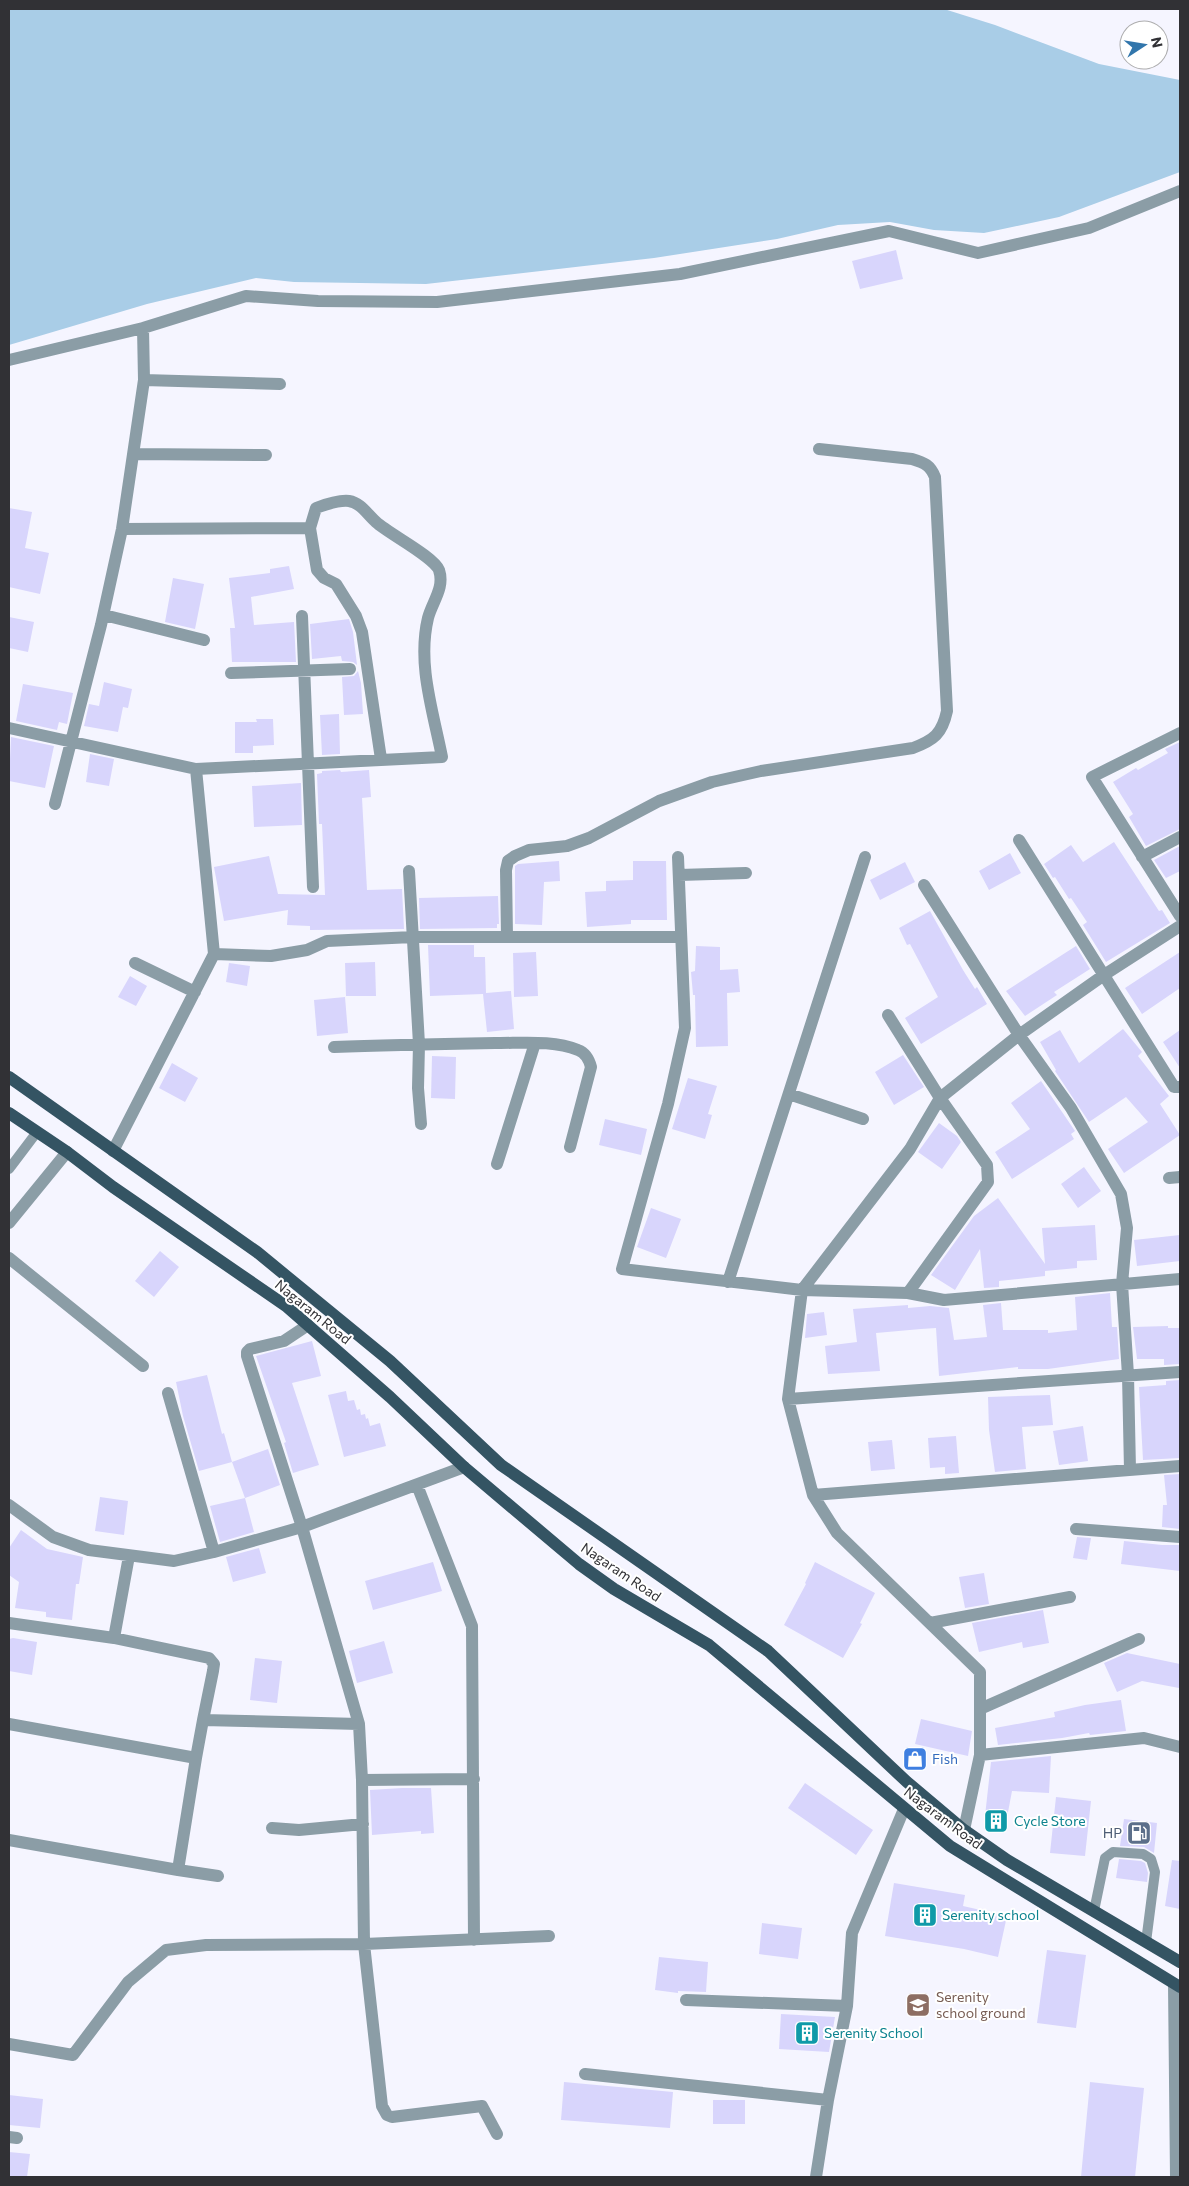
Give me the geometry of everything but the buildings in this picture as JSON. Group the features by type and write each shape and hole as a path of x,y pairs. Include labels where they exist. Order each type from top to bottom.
{"main road":[{"name":"Nagaram Road","path":"9,1077 257,1252 390,1361 501,1465 768,1651 907,1782 964,1830 1007,1860 1180,1962"},
{"name":"Nagaram Road","path":"9,1113 286,1306 397,1403 464,1468 579,1564 614,1589 709,1645 847,1758 904,1810 950,1846 1177,1985"},
{"path":"847,1758 863,1741"}],"street":[{"path":"9,360 143,328 246,296 318,301 437,302 680,274 889,231 978,253 1089,228 1180,191"},
{"path":"55,804 104,615 122,529 144,380 143,328"},
{"path":"144,380 280,384"},
{"path":"507,937 506,870 508,861 515,856 529,850 567,846 589,838 659,801 712,782 761,771 913,748 928,742 944,726 947,711 935,477 933,472 926,463 912,459 819,450"},
{"path":"133,454 266,455"},
{"path":"9,728 196,769 442,757 423,661 428,618 439,590 440,579 438,569 421,554 376,522 359,505 348,501 316,508 313,512 310,528 318,570 324,578 336,584 356,616 362,632 380,760"},
{"path":"122,529 310,528"},
{"path":"104,615 204,640"},
{"path":"302,616 313,887"},
{"path":"231,673 350,669"},
{"path":"1180,733 1092,777 1180,916"},
{"path":"113,1151 214,954 196,769"},
{"path":"1142,857 1180,837"},
{"path":"1019,840 1174,1087 1180,1087"},
{"path":"678,857 685,1028 668,1104 622,1270 802,1290 908,1293 944,1300 1180,1279"},
{"path":"728,1282 865,857"},
{"path":"409,871 419,1044 418,1088 421,1124"},
{"path":"679,875 746,873"},
{"path":"924,885 1019,1035 1071,1108 1120,1194 1127,1228 1122,1284 1128,1376 1130,1470"},
{"path":"964,1830 980,1754 980,1672 836,1533 813,1495 788,1399 802,1290 910,1149 940,1098 1019,1035 1104,975 1180,926"},
{"path":"214,954 271,956 307,950 327,942 413,938 680,937"},
{"path":"135,963 195,992"},
{"path":"888,1015 940,1098 987,1165 988,1182 908,1293"},
{"path":"334,1047 419,1044 535,1044 561,1045 579,1050 589,1059 591,1067 570,1147"},
{"path":"497,1164 535,1044"},
{"path":"789,1094 863,1119"},
{"path":"9,1223 67,1152"},
{"path":"9,1258 143,1366"},
{"path":"308,1325 284,1341 250,1349 247,1352 247,1356 302,1527 359,1724 362,1780 364,1944 369,2000 385,2112 392,2117 482,2106 497,2134"},
{"path":"788,1399 1180,1372"},
{"path":"168,1393 214,1552"},
{"path":"813,1495 1180,1466"},
{"path":"9,1505 53,1537 90,1550 174,1561 214,1552 302,1527 464,1468"},
{"path":"417,1485 472,1626 474,1940"},
{"path":"1076,1529 1180,1537"},
{"path":"114,1638 129,1556"},
{"path":"930,1623 1070,1597"},
{"path":"9,1623 114,1638 210,1658 214,1664 214,1671 202,1720 178,1870"},
{"path":"980,1710 1139,1639"},
{"path":"202,1720 359,1724"},
{"path":"9,1724 196,1758"},
{"path":"980,1754 1144,1738 1180,1747"},
{"path":"362,1780 474,1779"},
{"path":"816,2177 828,2100 847,2006 852,1932 904,1810"},
{"path":"272,1828 299,1830 363,1824"},
{"path":"9,1840 218,1876"},
{"path":"9,2044 73,2054 128,1982 166,1950 206,1945 364,1944 548,1936"},
{"path":"1176,2177 1177,1985"},
{"path":"686,2000 847,2006"},
{"path":"585,2074 828,2100"}],"lane":[{"path":"9,1169 37,1132"},
{"path":"1094,1912 1105,1858 1112,1852 1143,1854 1151,1859 1156,1872 1146,1942"}],"water":[{"path":"9,9 944,9 995,25 1099,64 1119,68 1119,70 1129,70 1180,80 1180,172 1059,217 984,233 934,230 890,222 838,225 777,239 654,258 426,284 294,282 256,278 147,304 9,345"}],"place":[{"name":"Fish","path":"915,1759"},
{"name":"Cycle Store","path":"996,1821"},
{"name":"HP","path":"1139,1833"},
{"name":"Serenity school","path":"925,1915"},
{"name":"Serenity school ground","path":"918,2005"},
{"name":"Serenity School","path":"807,2033"}]}
